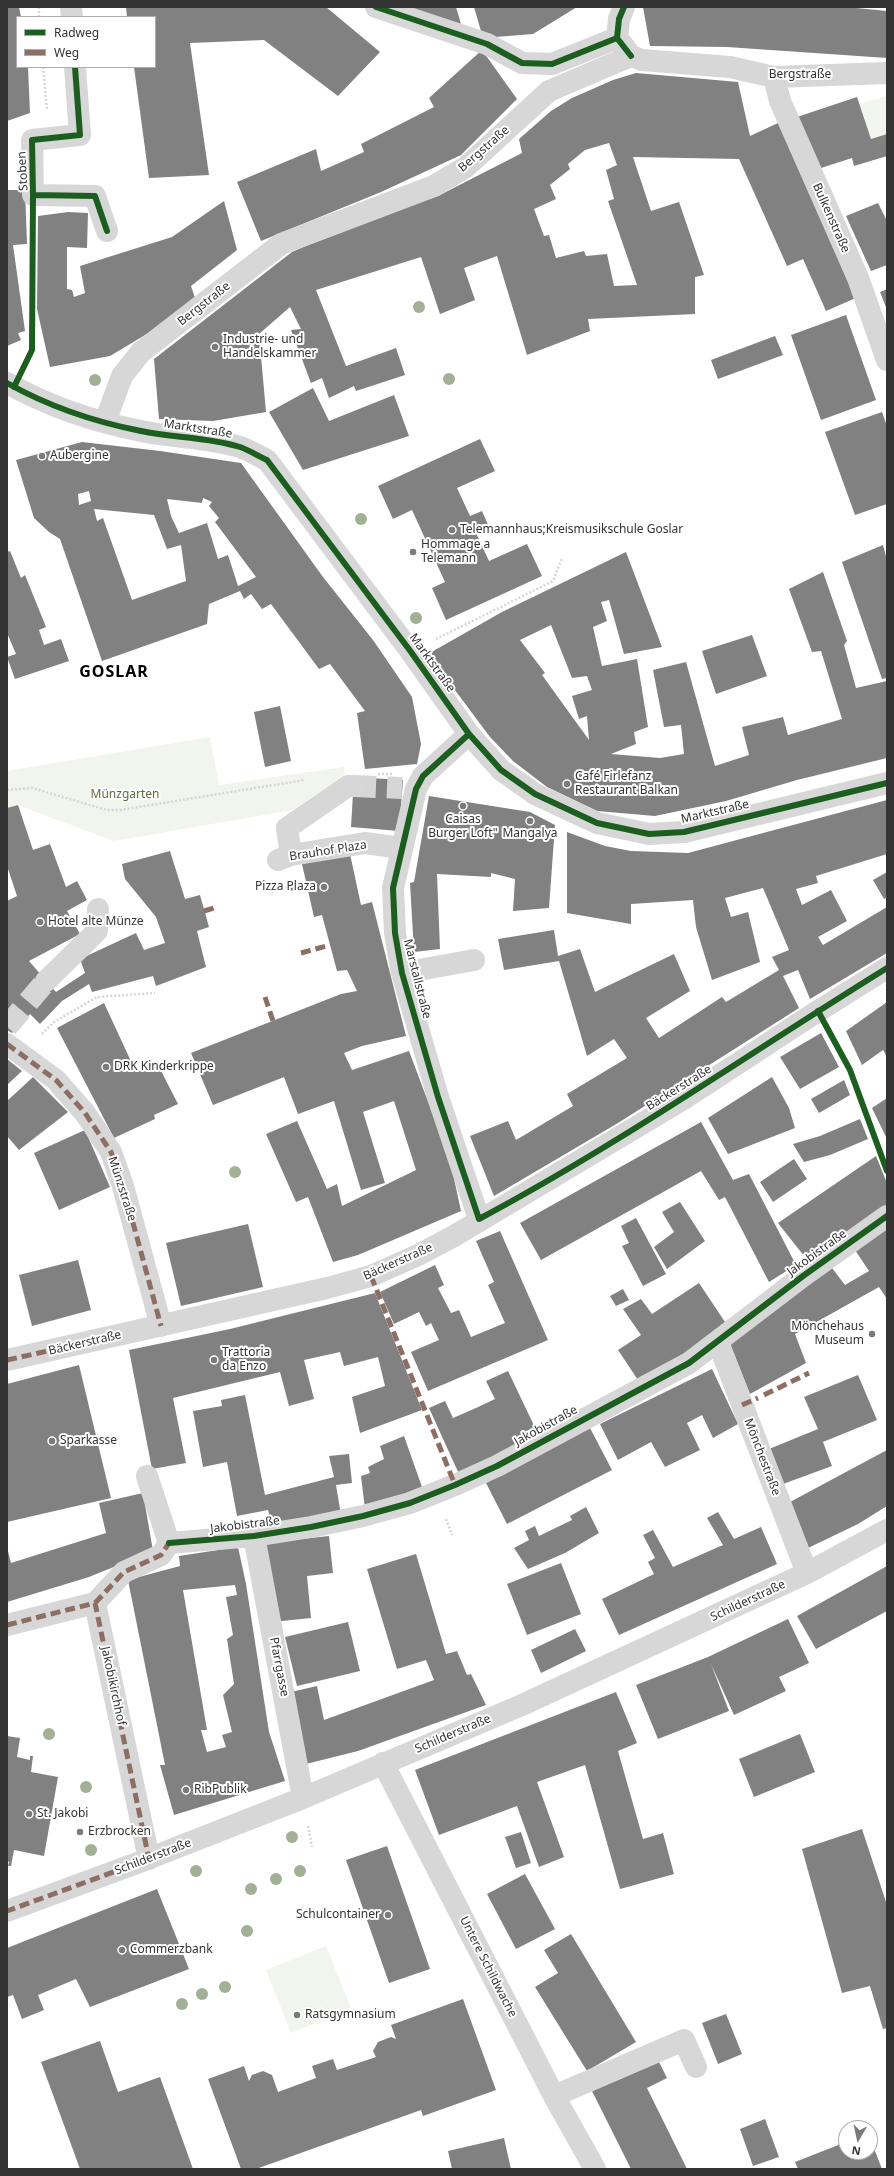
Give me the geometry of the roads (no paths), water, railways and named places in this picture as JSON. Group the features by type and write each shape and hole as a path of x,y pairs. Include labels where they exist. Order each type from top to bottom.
{"street":[{"path":"376,7 487,44 522,63 552,64 617,38"},
{"path":"624,7 619,19 617,38 631,56"},
{"name":"Bergstraße","path":"105,422 122,376 141,352 281,244 434,186 466,167 549,91 631,56 642,60 730,67 774,77 887,73"},
{"name":"Stoben","path":"75,68 80,134 32,140 33,195 95,196 107,231"},
{"name":"Bulkenstraße","path":"774,77 780,101 858,278 887,360"},
{"name":"Marktstraße","path":"7,383 36,398 105,422 142,432 209,440 234,446 267,460 411,652 469,734 501,770 535,794 597,823 649,834 684,832 887,783"},
{"name":"Marstallstraße","path":"469,734 414,784 393,888 395,933 402,973 438,1096 479,1219"},
{"name":"Brauhof Plaza","path":"354,786 348,786 286,828 285,858 365,843 402,848"},
{"path":"46,981 97,931 98,909"},
{"path":"402,973 474,960"},
{"name":"Bäckerstraße","path":"7,1360 327,1288 371,1276 418,1255 454,1236 479,1219 685,1098 887,968"},
{"name":"Münzstraße","path":"14,1049 56,1080 85,1113 111,1152 123,1186 160,1326"},
{"name":"Jakobistraße","path":"169,1544 254,1536 363,1516 410,1503 497,1466 689,1364 803,1276 887,1216"},
{"name":"Mönchestraße","path":"718,1342 807,1573"},
{"path":"7,1625 95,1602 124,1572 161,1555 169,1544 147,1476"},
{"name":"Schilderstraße","path":"7,1911 149,1859 303,1798 522,1705 807,1573 887,1530"},
{"name":"Pfarrgasse","path":"254,1536 303,1798"},
{"name":"Jakobikirchhof","path":"95,1602 149,1859"},
{"name":"Untere Schildwache","path":"383,1763 554,2096 595,2169"},
{"path":"554,2096 684,2040 696,2067"}],"tunnel":[{"path":"354,786 402,788"},
{"path":"7,1027 46,981"}],"place":[{"name":"Industrie- und Handelskammer","path":"215,347"},
{"name":"Aubergine","path":"42,456"},
{"name":"Telemannhaus;Kreismusikschule Goslar","path":"452,530"},
{"name":"Hommage a Telemann","path":"413,552"},
{"name":"Café Firlefanz Restaurant Balkan","path":"567,784"},
{"name":"Caisas Burger Loft\"","path":"463,806"},
{"name":"Mangalya","path":"530,821"},
{"name":"Pizza Plaza","path":"324,887"},
{"name":"Hotel alte Münze","path":"40,922"},
{"name":"DRK Kinderkrippe","path":"106,1067"},
{"name":"Mönchehaus Museum","path":"872,1334"},
{"name":"Trattoria da Enzo","path":"214,1360"},
{"name":"Sparkasse","path":"52,1441"},
{"name":"RibPublik","path":"186,1790"},
{"name":"St. Jakobi","path":"29,1814"},
{"name":"Erzbrocken","path":"80,1832"},
{"name":"Schulcontainer","path":"388,1915"},
{"name":"Commerzbank","path":"122,1950"},
{"name":"Ratsgymnasium","path":"297,2015"}],"district":[{"name":"GOSLAR","path":"114,672"}],"park label":[{"name":"Münzgarten","path":"125,795"}]}
